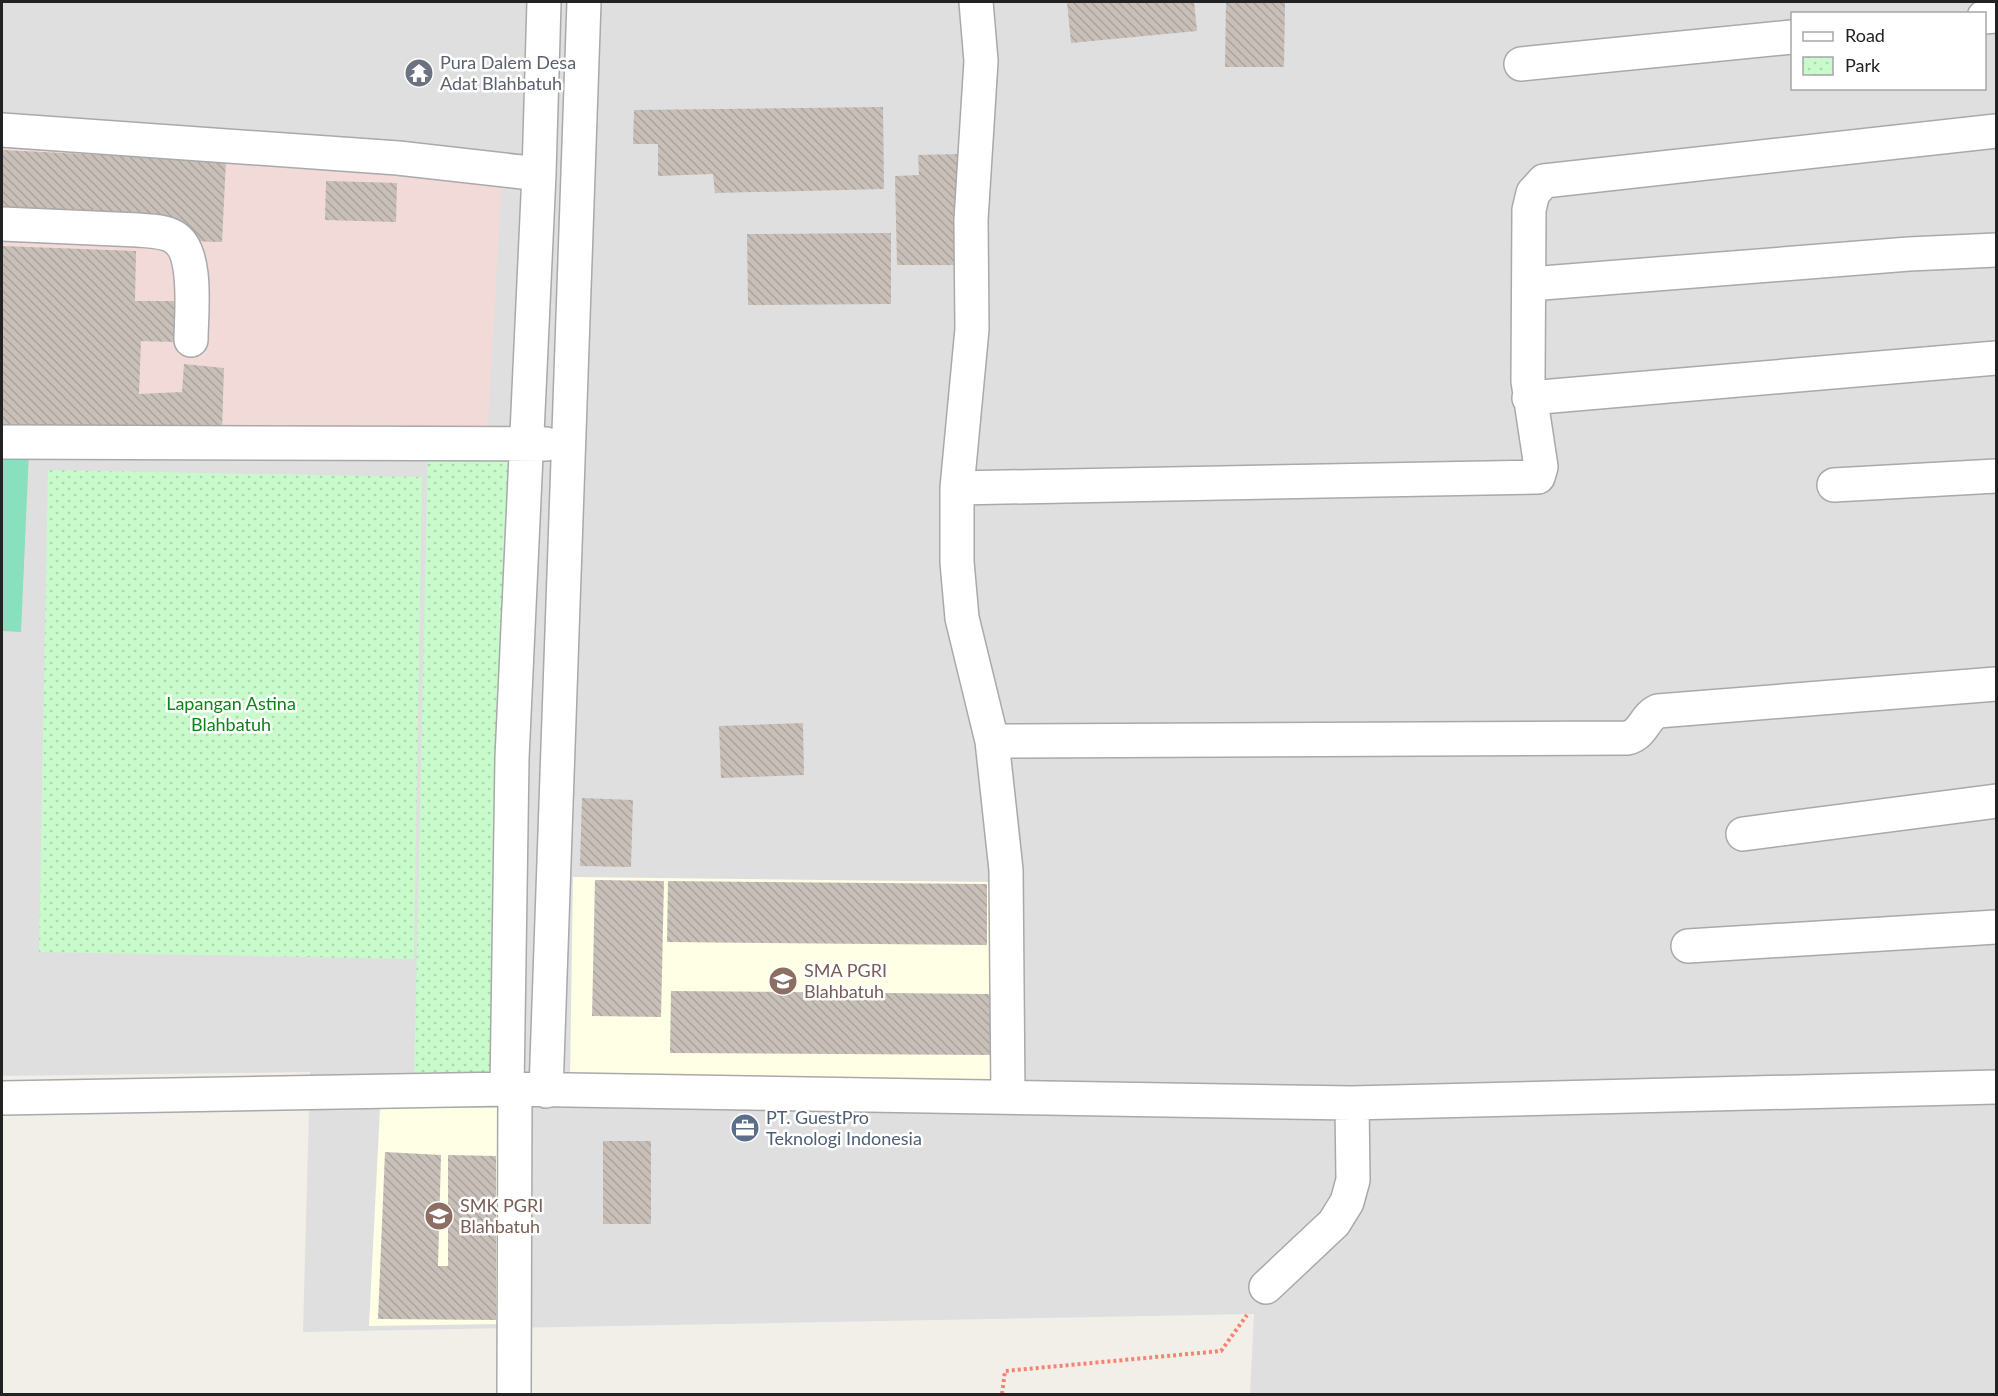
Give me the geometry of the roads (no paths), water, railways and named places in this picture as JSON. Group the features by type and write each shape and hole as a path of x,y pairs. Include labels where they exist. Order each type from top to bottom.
{"street":[{"path":"523,1090 512,758 539,174 544,2"},
{"path":"514,1395 523,1090 568,445 584,2"},
{"path":"976,2 981,61 970,220 972,329 957,488 957,562 962,618 992,741 1006,870 1008,1097"},
{"path":"1521,64 1791,36"},
{"path":"2,130 398,158 539,174"},
{"path":"957,488 1538,477 1541,466 1529,398 1530,201 1544,181 1996,131"},
{"path":"2,224 138,230 160,232 175,237 186,248 191,269 191,340"},
{"path":"1530,284 1909,254 1996,250"},
{"path":"1529,398 1996,358"},
{"path":"2,442 568,445"},
{"path":"1834,485 1996,476"},
{"path":"992,741 1627,738 1638,734 1652,714 1658,711 1996,684"},
{"path":"1743,834 1996,801"},
{"path":"1688,946 1996,927"},
{"path":"2,1098 523,1090 1352,1103 1996,1087"},
{"path":"1266,1287 1334,1223 1347,1202 1353,1180 1352,1103"}],"place":[{"name":"Pura Dalem Desa Adat Blahbatuh","path":"419,73"},
{"name":"SMA PGRI Blahbatuh","path":"783,981"},
{"name":"PT. GuestPro Teknologi Indonesia","path":"745,1128"},
{"name":"SMK PGRI Blahbatuh","path":"439,1216"}],"park label":[{"name":"Lapangan Astina Blahbatuh","path":"231,714"}]}
